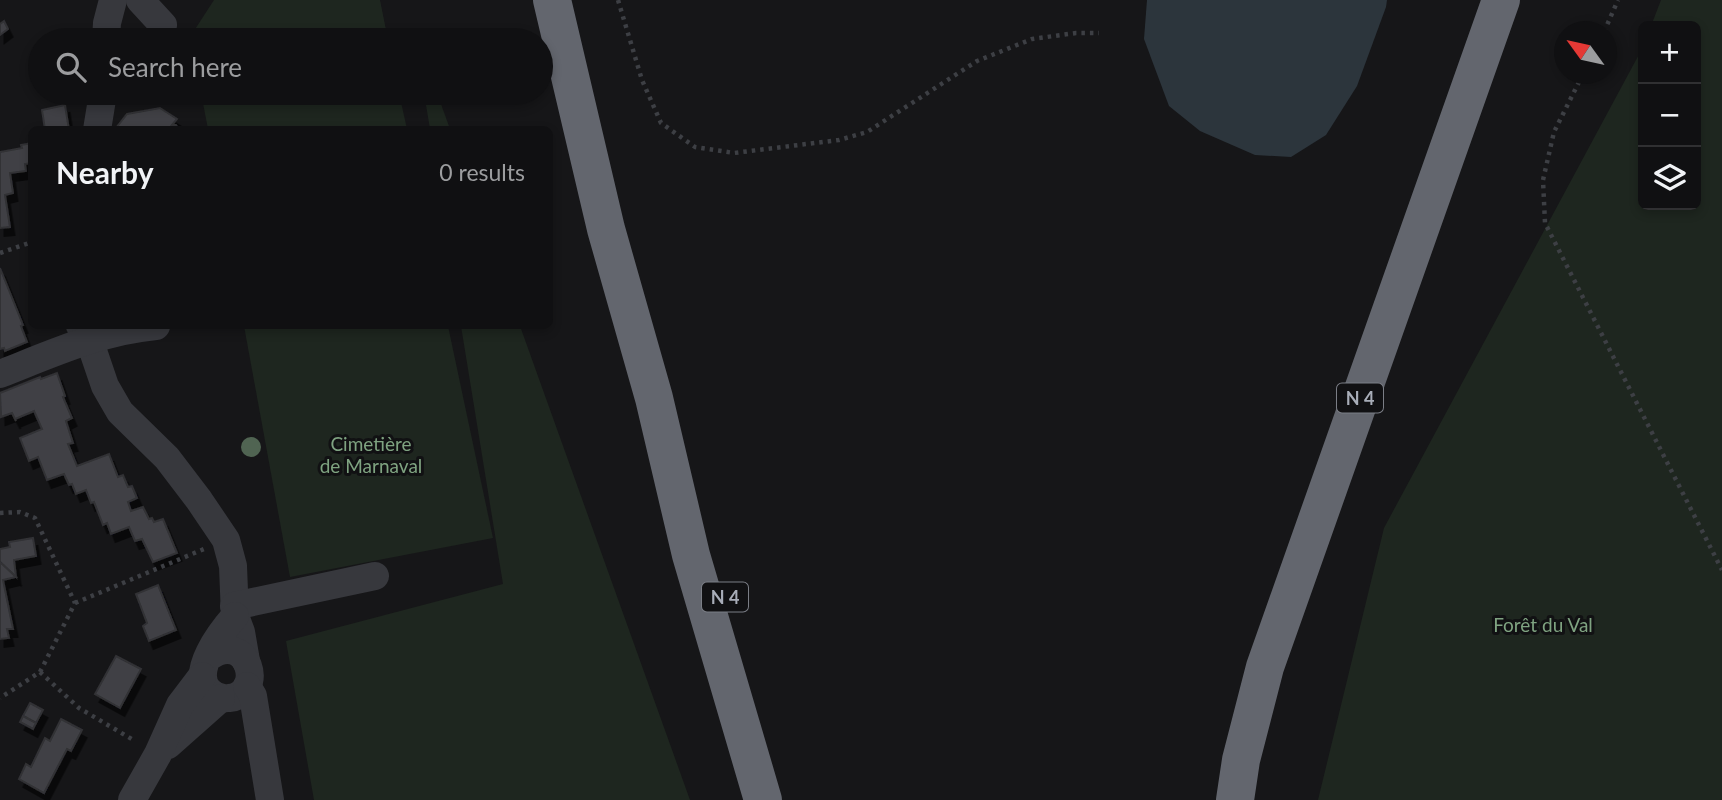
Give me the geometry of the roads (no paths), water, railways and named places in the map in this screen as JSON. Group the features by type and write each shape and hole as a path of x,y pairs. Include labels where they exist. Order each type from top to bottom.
{"highway":[{"name":"N 4","path":"1214,800 1218,770 1246,662 1480,0"},
{"name":"N 4","path":"1235,800 1241,760 1265,667 1501,0"},
{"name":"N 4","path":"555,16 606,229 654,398 691,555 763,800"},
{"name":"N 4","path":"654,398 710,547 786,800"}],"street":[{"path":"107,28 113,0"},
{"path":"139,0 163,25 162,28"},
{"path":"98,126 101,105"},
{"path":"0,374 85,332 119,329"},
{"path":"85,332 105,386 120,412 167,458 226,540 233,566 234,611 241,632 233,709 260,734 270,800"},
{"path":"132,800 158,754 180,705 205,666 234,611 376,576"},
{"path":"205,666 221,650 235,651 236,686"},
{"path":"205,666 208,690 236,686"},
{"path":"158,754 236,686"}],"park label":[{"name":"Cimetière de Marnaval","path":"371,454"},
{"name":"Forêt du Val","path":"1543,624"}]}
